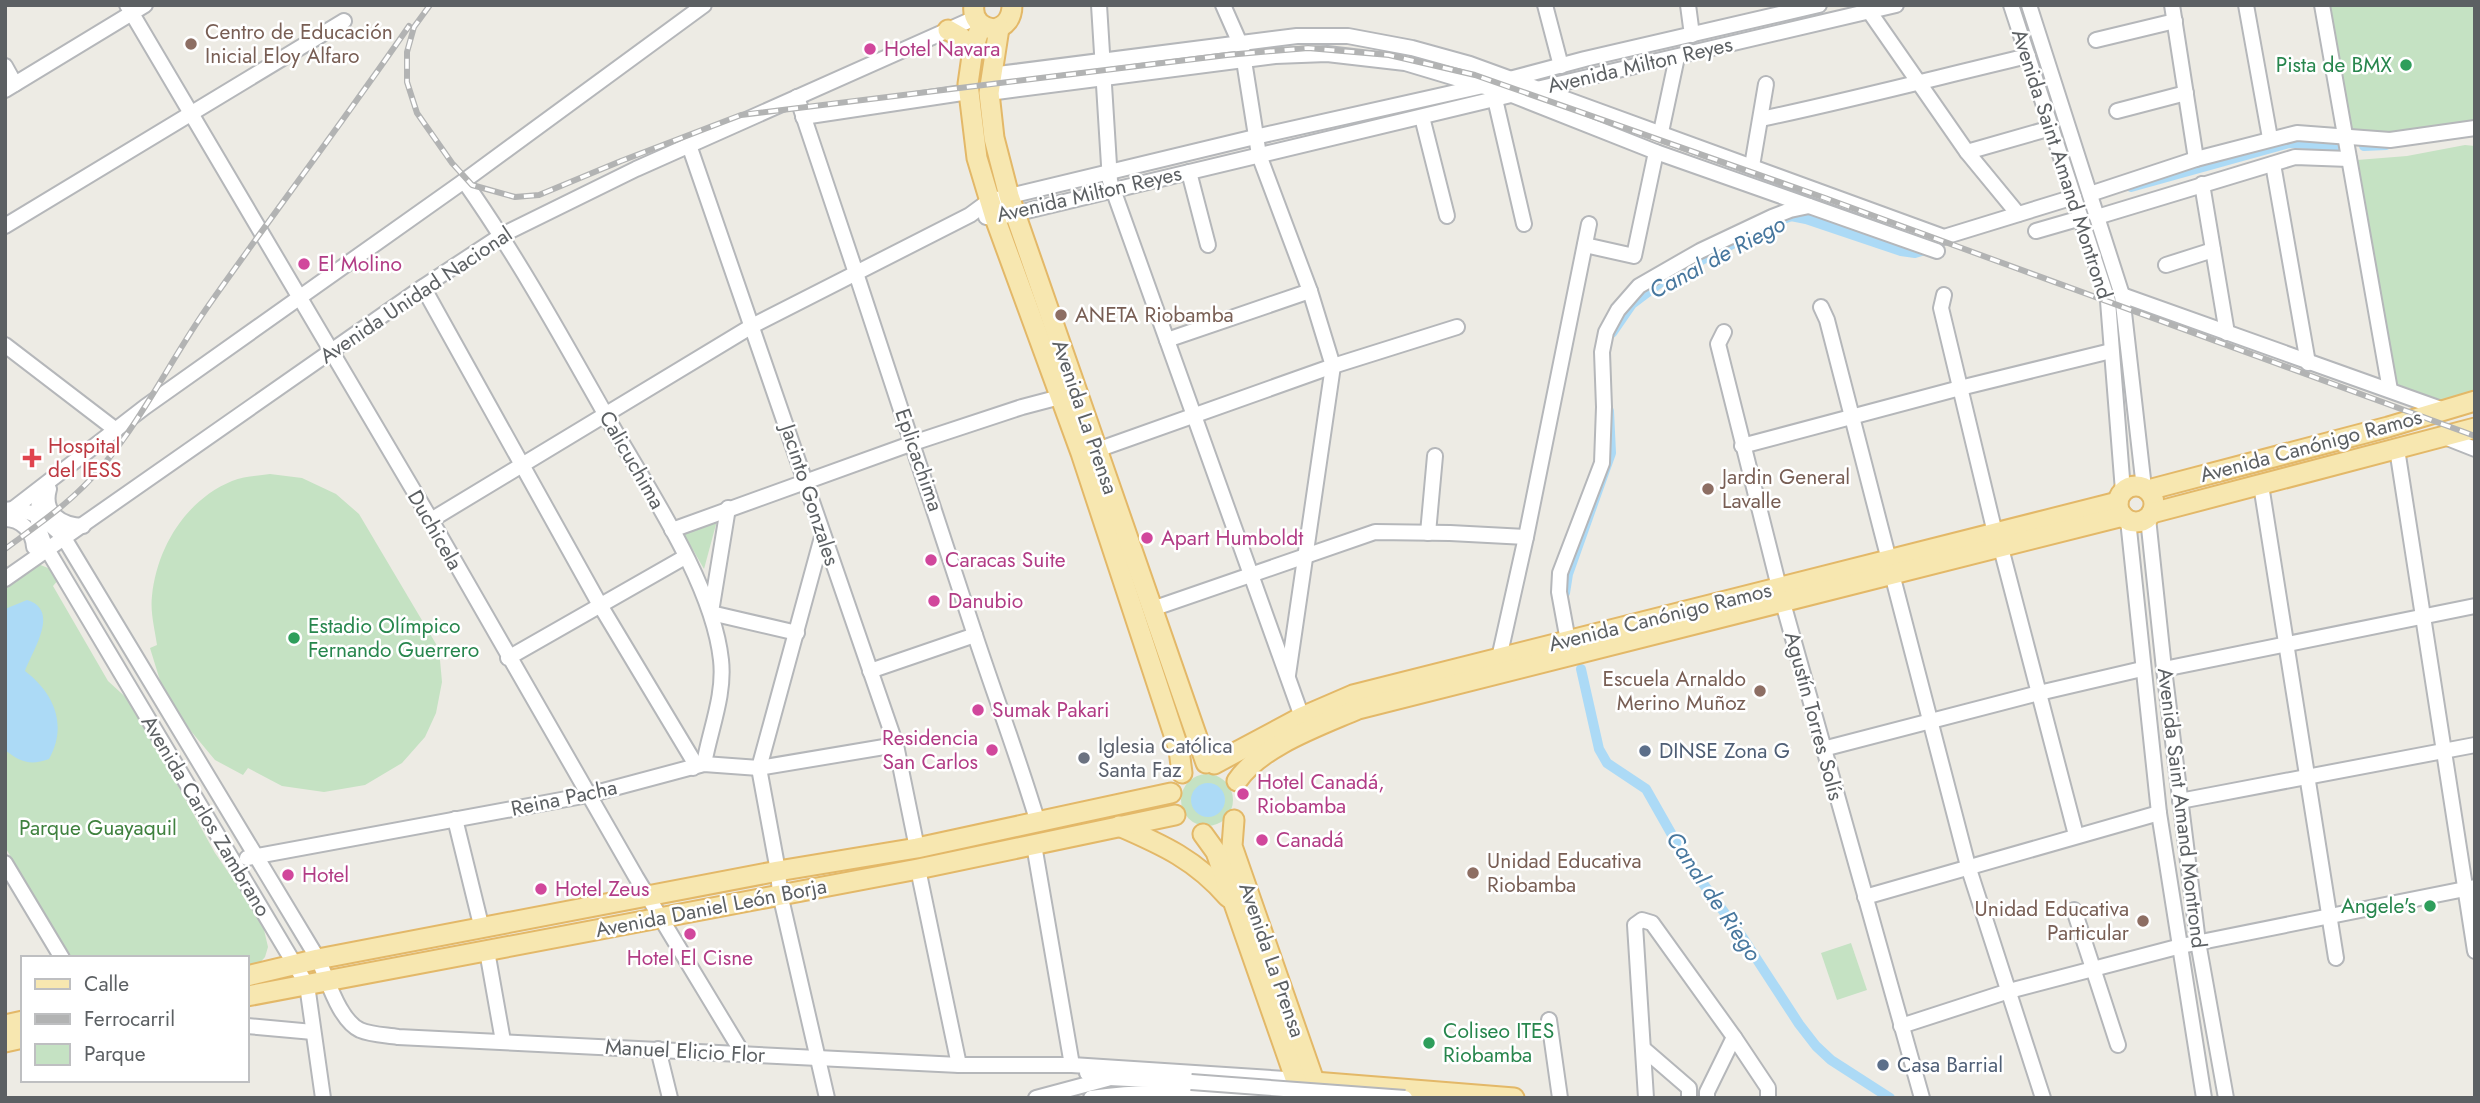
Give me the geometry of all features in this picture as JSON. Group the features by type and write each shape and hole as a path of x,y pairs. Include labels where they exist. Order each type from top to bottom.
{"main road":[{"path":"982,19 1006,23 1011,16 1012,5"},
{"name":"Avenida La Prensa","path":"982,19 974,49 969,92 977,158 1002,207 1097,450 1210,764"},
{"name":"Avenida La Prensa","path":"982,19 1002,207 1060,397 1179,750 1182,773"},
{"path":"948,30 974,49"},
{"name":"Avenida Canónigo Ramos","path":"1237,781 1256,760 1308,731 1358,709 1781,595 2123,507 2133,486 2146,489 2474,403"},
{"name":"Avenida Canónigo Ramos","path":"2123,507 2136,522 2150,515 2475,428"},
{"path":"2146,489 2154,500 2150,515"},
{"name":"Avenida Canónigo Ramos","path":"1210,764 1302,717 1353,695 1568,641 1781,595"},
{"path":"1210,764 1223,768 1237,781 1241,801 1234,820 1220,831 1203,834 1182,825 1171,804 1171,793 1182,773 1193,766 1210,764"},
{"name":"Avenida Daniel León Borja","path":"248,976 778,872 917,848 1038,824 1171,793"},
{"name":"Avenida Daniel León Borja","path":"248,996 918,870 1175,815"},
{"name":"Avenida La Prensa","path":"1234,820 1232,846 1308,1089"},
{"path":"1119,826 1182,856 1211,878 1234,904"},
{"name":"Avenida La Prensa","path":"1203,834 1216,852 1308,1089"},
{"path":"1308,1089 1514,1098"}],"street":[{"path":"7,513 116,430 705,5"},
{"path":"1099,5 1110,181 1302,717"},
{"path":"1223,5 1242,50 1259,155 1310,291 1334,366 1287,679"},
{"path":"1545,5 1561,66"},
{"path":"1688,5 1692,36"},
{"name":"Avenida Milton Reyes","path":"431,520 752,326 970,215 1110,181 1255,137 1483,86 1819,5"},
{"name":"Avenida Milton Reyes","path":"1110,181 1189,172 1896,5"},
{"name":"Avenida Saint Amand Montrond","path":"2011,5 2108,301 2123,507 2142,669 2160,813 2204,1098"},
{"name":"Avenida Saint Amand Montrond","path":"2029,5 2122,295 2146,489"},
{"path":"2172,5 2196,159"},
{"path":"2246,5 2270,138"},
{"path":"2322,5 2390,390"},
{"path":"5,66 10,87 134,8"},
{"name":"Duchicela","path":"134,8 191,113 431,520 508,658 743,1054"},
{"path":"1869,10 1967,152 2018,214"},
{"name":"Avenida Unidad Nacional","path":"5,579 423,287 502,235 689,145 948,30 982,19"},
{"path":"5,226 344,21"},
{"path":"2096,40 2175,21"},
{"path":"989,84 1104,78 1297,36 1348,36 1412,48 1513,78 1944,237 2074,197"},
{"path":"989,84 1102,60 1242,50 1275,56 1327,54 1405,63 1512,95 1656,152 1937,251"},
{"path":"1761,119 1852,100 2028,56"},
{"path":"1661,132 1677,57"},
{"path":"1752,166 1766,84"},
{"path":"803,117 969,92"},
{"path":"2117,111 2186,93"},
{"name":"Eplicachima","path":"797,97 1038,824"},
{"path":"1495,99 1524,224"},
{"path":"1422,117 1447,216"},
{"path":"1967,152 2051,128"},
{"path":"2090,194 2196,159 2297,133 2390,140 2475,128"},
{"name":"Jacinto Gonzales","path":"689,145 896,745 917,848"},
{"path":"1585,245 1634,256 1656,152"},
{"path":"2097,217 2295,157 2349,159"},
{"path":"2273,163 2308,363"},
{"path":"1189,172 1208,245"},
{"name":"Calicuchima","path":"464,181 502,235 672,530 711,613 721,661 719,700 699,766"},
{"path":"2202,184 2227,333"},
{"path":"1568,641 1559,592 1560,573 1602,463 1602,352 1606,332 1618,310 1640,286 1712,246 1790,210 1810,206"},
{"path":"2036,230 2081,218"},
{"path":"1499,658 1589,224"},
{"path":"2166,265 2213,250"},
{"path":"423,287 600,605 699,766"},
{"path":"1167,340 1310,291"},
{"path":"1944,295 1941,308 1960,388 2076,835"},
{"path":"2122,295 2444,410"},
{"path":"1821,307 1827,320 1968,866 2043,1098"},
{"path":"1097,450 1334,366 1457,327"},
{"name":"Agustín Torres Solís","path":"1724,332 1718,344 1742,446 1823,749 1922,1098"},
{"path":"5,345 116,430"},
{"path":"1742,446 2111,351"},
{"path":"672,530 913,443 1060,397"},
{"path":"2442,436 2475,449"},
{"path":"2397,449 2442,751 2470,888 2475,951"},
{"path":"1428,533 1435,456"},
{"path":"59,473 46,497 48,508 56,518 83,526"},
{"path":"36,516 41,496 59,473"},
{"path":"2261,485 2336,958"},
{"path":"728,508 711,613 797,633"},
{"path":"7,513 36,516 52,525 64,538"},
{"path":"7,513 29,531 34,540 30,561"},
{"name":"Avenida Saint Amand Montrond","path":"2150,515 2164,669 2197,942 2226,1098"},
{"name":"Avenida Carlos Zambrano","path":"36,516 40,536 47,549 307,985 323,1098"},
{"path":"1152,609 1375,533 1526,537"},
{"path":"822,536 759,768 780,894 827,1098"},
{"name":"Avenida Carlos Zambrano","path":"64,538 328,980"},
{"path":"508,658 685,557"},
{"path":"2164,669 2475,606"},
{"path":"870,671 975,635"},
{"path":"1823,749 2142,669"},
{"name":"Reina Pacha","path":"232,860 588,794 699,766 759,768 896,745"},
{"path":"2180,801 2475,745"},
{"path":"1865,897 2160,813"},
{"path":"455,819 482,929"},
{"path":"1034,845 1072,1065"},
{"path":"5,863 61,956"},
{"path":"918,870 959,1065"},
{"path":"1901,1026 2093,967 2197,942 2470,888"},
{"path":"2074,909 2119,1045"},
{"path":"1646,1098 1635,925 1642,920 1652,923 1734,1037 1768,1088 1768,1098"},
{"path":"487,951 503,1041"},
{"name":"Manuel Elicio Flor","path":"328,980 347,1020 364,1031 398,1037 959,1065 1072,1065 1308,1089"},
{"path":"1549,1020 1560,1098"},
{"path":"248,1026 313,1032"},
{"path":"1707,1098 1707,1092 1734,1037"},
{"path":"658,1049 670,1098"},
{"path":"1645,1050 1689,1088 1689,1098"},
{"path":"985,1063 1082,1072 1109,1078 1405,1098"},
{"path":"1085,1093 1109,1078"},
{"path":"1037,1098 1085,1093 1112,1096 1263,1098"}],"green space":[{"name":"Pista de BMX","path":"2327,5 2475,5 2475,125 2390,135 2349,133"},
{"path":"2465,145 2475,146 2475,392 2439,402 2395,383 2357,160 2407,156"},
{"name":"Estadio Olímpico Fernando Guerrero","path":"270,474 302,478 336,494 359,514 439,649 442,682 436,713 425,737 402,763 365,785 324,792 282,786 248,768 243,775 215,760 190,730 162,687 150,648 157,645 152,608 155,578 167,543 177,527 201,500 216,489 237,479"},
{"path":"718,517 704,569 681,529"},
{"name":"Parque Guayaquil","path":"38,564 53,570 59,579 53,586 108,681 132,703 215,853 262,921 268,947 265,957 257,966 248,967 248,956 70,956 5,847 5,588"},
{"path":"1207,774 1217,776 1225,782 1231,790 1231,810 1225,818 1217,824 1207,826 1197,824 1189,818 1183,810 1181,800 1183,790 1189,782 1197,776"},
{"path":"1851,943 1867,990 1837,1000 1821,953"}],"water":[{"path":"27,600 37,605 42,612 43,622 38,642 25,671 44,689 55,711 57,722 55,746 49,759 36,762 21,760 5,750 5,609"},
{"path":"1208,783 1220,788 1225,800 1220,812 1208,817 1196,812 1191,800 1196,788"}],"waterway":[{"name":"Canal de Riego","path":"2131,187 2289,143 2345,146"},
{"name":"Canal de Riego","path":"2364,146 2386,145"},
{"name":"Canal de Riego","path":"1781,220 1791,216 1806,219 1901,251 1915,253 1925,250"},
{"name":"Canal de Riego","path":"1612,333 1632,304 1665,279 1763,228"},
{"name":"Canal de Riego","path":"1565,593 1568,574 1611,453 1609,411"},
{"name":"Canal de Riego","path":"1581,669 1599,749 1607,763 1646,789 1688,863 1816,1046 1831,1060 1890,1098"}],"railway":[{"path":"430,5 414,27 407,52 407,82 417,113 452,163 472,185 515,197 539,195 741,115 1227,55 1308,48 1389,55 1475,75 1825,198 2475,436"},
{"path":"5,549 75,495 120,444 195,325 409,26"}],"place":[{"name":"Centro de Educación Inicial Eloy Alfaro","path":"191,44"},
{"name":"Hotel Navara","path":"870,49"},
{"name":"Pista de BMX","path":"2406,65"},
{"name":"El Molino","path":"304,264"},
{"name":"ANETA Riobamba","path":"1061,315"},
{"name":"Hospital del IESS","path":"32,458"},
{"name":"Jardin General Lavalle","path":"1708,489"},
{"name":"Apart Humboldt","path":"1147,538"},
{"name":"Caracas Suite","path":"931,560"},
{"name":"Danubio","path":"934,601"},
{"name":"Estadio Olímpico Fernando Guerrero","path":"294,638"},
{"name":"Escuela Arnaldo Merino Muñoz","path":"1760,691"},
{"name":"Sumak Pakari","path":"978,710"},
{"name":"Residencia San Carlos","path":"992,750"},
{"name":"DINSE Zona G","path":"1645,751"},
{"name":"Iglesia Católica Santa Faz","path":"1084,758"},
{"name":"Hotel Canadá, Riobamba","path":"1243,794"},
{"name":"Canadá","path":"1262,840"},
{"name":"Unidad Educativa Riobamba","path":"1473,873"},
{"name":"Hotel","path":"288,875"},
{"name":"Hotel Zeus","path":"541,889"},
{"name":"Angele's","path":"2430,906"},
{"name":"Unidad Educativa Particular","path":"2143,921"},
{"name":"Hotel El Cisne","path":"690,934"},
{"name":"Coliseo ITES Riobamba","path":"1429,1043"},
{"name":"Casa Barrial","path":"1883,1065"}]}
